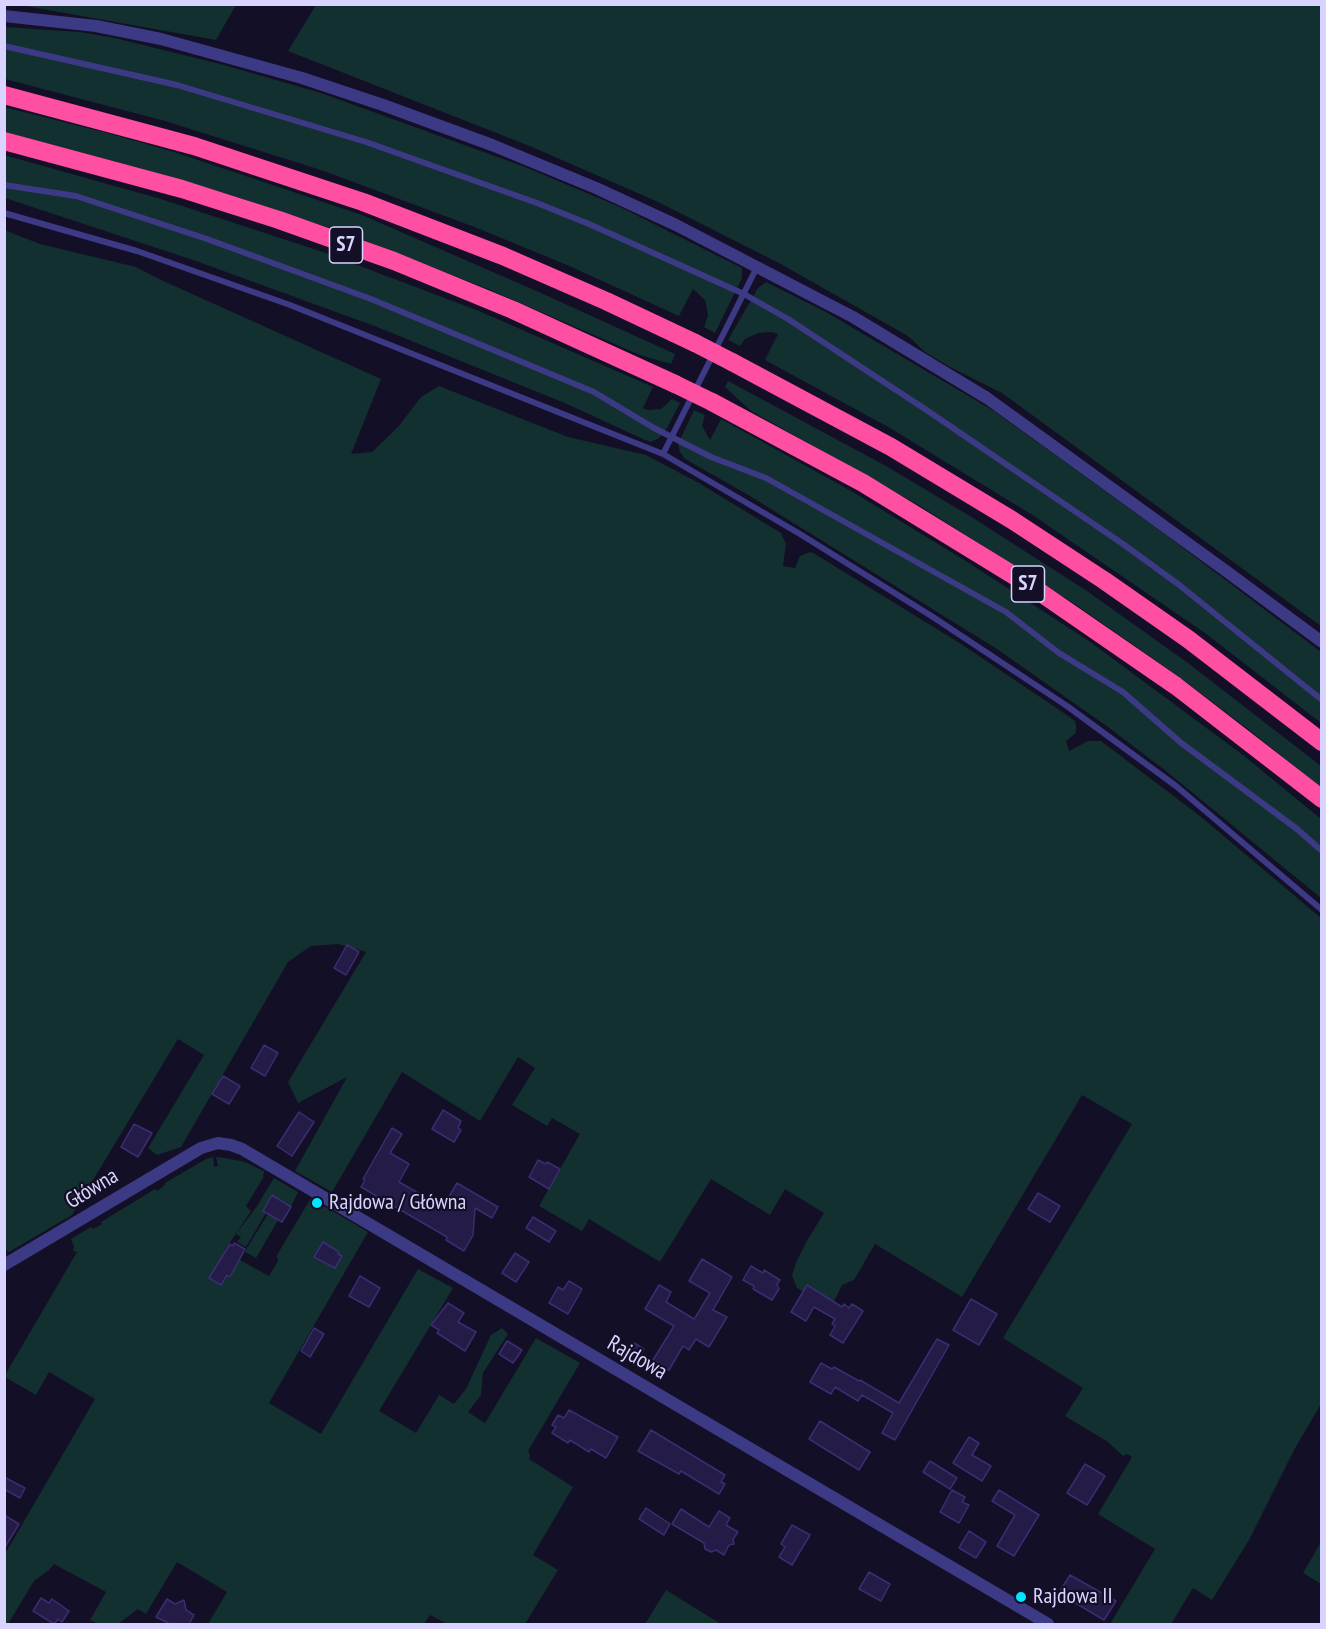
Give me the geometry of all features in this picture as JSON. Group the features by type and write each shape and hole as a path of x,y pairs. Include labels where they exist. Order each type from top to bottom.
{"highway":[{"name":"S7","path":"4,95 184,143 374,206 503,256 695,343 882,442 1012,520 1188,639 1322,742"},
{"name":"S7","path":"4,141 182,189 279,220 394,261 614,354 712,402 872,488 1031,586 1176,686 1322,799"}],"street":[{"path":"4,16 96,26 161,39 302,78 492,145 596,188 676,225 854,317 987,398 1322,642"},
{"name":"Rajdowa","path":"201,1148 218,1143 242,1149 1048,1624"},
{"name":"Główna","path":"4,1265 201,1148"}],"lane":[{"path":"4,46 177,85 423,161 589,224 744,294 788,319 1114,537 1178,584 1322,700"},
{"path":"4,185 76,196 207,239 371,299 594,392 711,457 786,488 1006,612 1059,653 1123,692 1180,742 1297,829 1322,851"},
{"path":"4,213 137,251 290,305 663,454 819,546 999,659 1057,699 1176,786 1322,910"},
{"path":"663,454 757,267"}],"green space":[{"path":"20,5 236,5 216,40"},
{"path":"316,5 1321,5 1321,626 1002,393 950,367 925,352 908,336 777,262 656,201 532,147 288,51"},
{"path":"4,27 80,32 115,38 224,65 321,93 525,167 620,207 742,268 742,278 715,333 704,327 708,315 705,300 693,289 679,316 567,265 477,228 324,171 165,121 5,79"},
{"path":"4,107 174,152 362,215 675,354 671,364 640,355 488,289 350,235 228,194 5,132"},
{"path":"4,155 161,199 323,252 479,311 653,387 643,408 661,409 672,399 680,403 659,438 651,442 645,440 567,404 377,327 196,261 5,198"},
{"path":"4,230 40,244 136,267 381,379 351,454 372,452 398,427 421,397 439,386 568,437 646,455 699,483 781,533 786,544 783,566 795,568 800,556 810,552 815,554 958,642 1061,711 1075,721 1076,725 1076,733 1066,741 1069,751 1088,741 1101,741 1200,816 1321,918 1321,1404 1294,1450 1249,1540 1212,1600 1193,1588 1171,1624 1110,1624 1155,1549 1098,1514 1132,1457 1127,1454 1123,1456 1108,1442 1065,1416 1083,1388 1003,1338 1132,1124 1082,1095 962,1297 875,1244 854,1280 842,1285 833,1303 797,1288 792,1275 797,1260 824,1213 785,1189 770,1215 711,1179 660,1262 589,1219 582,1231 539,1206 580,1134 552,1118 547,1126 512,1105 535,1068 518,1057 480,1121 402,1072 332,1192 295,1171 347,1077 298,1103 288,1082 366,952 338,944 311,946 288,962 181,1147 157,1155 148,1148 204,1055 178,1039 72,1215 9,1252 5,1249"},
{"path":"766,282 826,312 994,411 1166,535 1321,652 1321,723 1205,633 1034,516 890,428 765,360 778,334 758,333 745,339 740,346 728,340 758,288"},
{"path":"728,381 886,466 970,516 1087,591 1188,663 1321,766 1321,788 1178,676 1072,602 920,506 751,411 725,387"},
{"path":"694,410 705,415 702,426 710,440 721,419 853,492 969,563 1089,641 1243,755 1321,819 1321,898 1166,771 997,649 745,493 685,459 678,444"},
{"path":"213,1157 214,1167 218,1166 216,1157 245,1162 264,1171 263,1178 246,1206 251,1211 222,1258 222,1273 229,1277 268,1214 278,1220 256,1258 245,1252 240,1260 269,1276 278,1261 277,1255 311,1198 313,1199 311,1203 322,1209 324,1206 368,1232 269,1403 321,1434 418,1269 453,1288 379,1411 416,1433 439,1395 454,1404 466,1389 491,1335 502,1328 508,1334 483,1373 481,1395 468,1412 485,1423 536,1338 580,1363 528,1451 529,1459 573,1487 533,1555 558,1570 525,1624 447,1624 430,1615 424,1624 208,1624 227,1592 177,1562 146,1614 138,1609 118,1624 98,1624 90,1620 106,1592 54,1564 34,1581 8,1624 5,1624 5,1554 95,1399 49,1372 36,1395 5,1375 77,1252 73,1251 74,1246 71,1239 91,1227 93,1229 102,1224 101,1222 155,1189 157,1191 165,1183"},
{"path":"274,1178 298,1192 291,1207 272,1196 263,1211 266,1213 246,1247 237,1242 241,1237 236,1234"},
{"path":"1321,1542 1321,1584 1303,1573"},
{"path":"666,1590 721,1624 645,1624"}],"building":[{"path":"347,945 359,952 346,975 334,968"},
{"path":"264,1045 278,1053 265,1076 251,1068"},
{"path":"223,1076 240,1086 229,1104 212,1094"},
{"path":"443,1110 461,1121 458,1128 461,1130 454,1142 432,1129"},
{"path":"299,1112 314,1122 292,1156 277,1146"},
{"path":"134,1124 152,1133 138,1157 121,1147"},
{"path":"392,1128 402,1134 390,1153 409,1164 399,1182 443,1207 457,1183 498,1207 492,1218 475,1208 473,1235 464,1251 446,1240 447,1237 361,1187 365,1180 363,1179"},
{"path":"538,1160 560,1169 549,1189 529,1177"},
{"path":"1038,1193 1060,1206 1050,1222 1028,1209"},
{"path":"272,1195 291,1207 282,1222 263,1211"},
{"path":"533,1217 556,1231 549,1242 526,1228"},
{"path":"323,1242 342,1256 335,1268 314,1257"},
{"path":"234,1243 245,1249 230,1277 227,1275 221,1285 209,1278 230,1244 233,1246"},
{"path":"515,1253 529,1262 516,1282 502,1273"},
{"path":"702,1259 732,1277 713,1310 727,1317 709,1347 696,1339 689,1350 683,1346 669,1370 653,1360 674,1326 645,1309 659,1285 671,1292 666,1302 694,1319 710,1293 689,1281"},
{"path":"751,1266 763,1273 764,1270 780,1280 777,1284 779,1289 772,1300 743,1280"},
{"path":"360,1276 380,1288 369,1307 349,1296"},
{"path":"569,1281 582,1289 568,1314 549,1303 558,1287 563,1290"},
{"path":"807,1285 842,1307 844,1304 849,1308 852,1304 863,1311 843,1343 830,1335 835,1326 832,1324 835,1319 814,1307 806,1321 791,1312"},
{"path":"971,1299 997,1314 979,1345 953,1330"},
{"path":"448,1303 464,1313 458,1322 476,1332 465,1351 437,1333 439,1330 431,1325"},
{"path":"314,1328 324,1334 310,1357 301,1351"},
{"path":"937,1339 949,1345 895,1440 882,1433 893,1413 862,1395 858,1401 835,1387 831,1394 810,1382 821,1363 860,1380 899,1403"},
{"path":"507,1341 522,1350 513,1363 499,1354"},
{"path":"634,1343 644,1349 636,1364 625,1359"},
{"path":"569,1410 618,1437 606,1458 591,1449 589,1452 570,1440 568,1443 552,1433 556,1427 552,1425 558,1415 564,1418"},
{"path":"820,1421 870,1452 859,1470 809,1439"},
{"path":"651,1430 725,1475 721,1482 725,1484 719,1494 681,1471 679,1474 638,1451"},
{"path":"969,1437 979,1443 972,1455 991,1466 982,1481 953,1463"},
{"path":"930,1461 957,1478 950,1489 923,1472"},
{"path":"1085,1464 1105,1476 1087,1505 1067,1493"},
{"path":"4,1477 25,1488 20,1498 4,1489"},
{"path":"952,1490 965,1497 962,1502 969,1505 959,1523 940,1512"},
{"path":"999,1490 1039,1515 1014,1556 997,1546 1015,1515 992,1501"},
{"path":"646,1508 670,1524 664,1535 639,1519"},
{"path":"681,1509 709,1527 719,1511 730,1518 726,1525 738,1532 733,1539 734,1544 729,1545 724,1555 716,1550 711,1552 705,1549 704,1543 672,1524"},
{"path":"4,1515 19,1524 4,1549"},
{"path":"792,1525 810,1535 792,1565 779,1557 785,1547 781,1544"},
{"path":"969,1531 986,1542 976,1558 959,1548"},
{"path":"869,1572 890,1584 881,1601 859,1589"},
{"path":"1070,1575 1116,1601 1104,1620 1067,1598 1068,1596 1060,1591"},
{"path":"41,1598 49,1603 52,1599 69,1611 62,1622 58,1619 54,1624 33,1611"},
{"path":"167,1599 175,1604 184,1600 186,1610 194,1615 189,1624 170,1624 156,1617"}],"place":[{"name":"Rajdowa / Główna","path":"317,1203"},
{"name":"Rajdowa II","path":"1021,1597"}]}
